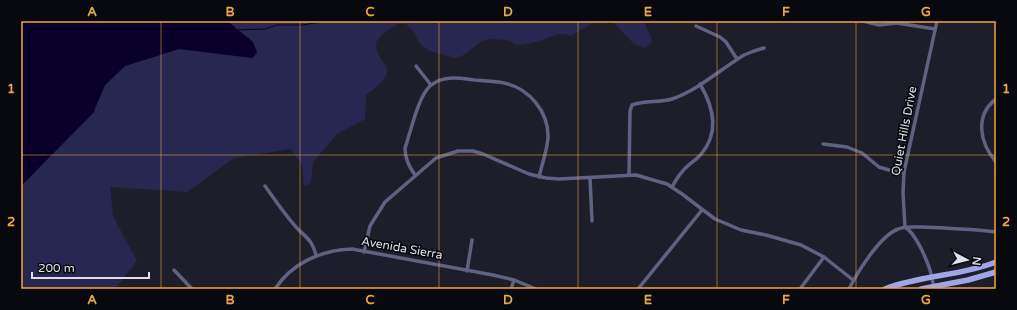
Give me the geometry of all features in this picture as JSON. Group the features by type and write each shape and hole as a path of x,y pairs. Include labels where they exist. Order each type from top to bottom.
{"main road":[{"path":"885,289 932,277 967,271 996,262"},
{"path":"921,289 934,288 996,272"}],"street":[{"path":"863,21 879,25 897,23 935,29"},
{"name":"Quiet Hills Drive","path":"905,227 903,193 904,172 937,21"},
{"path":"696,26 720,37 726,42 737,59"},
{"path":"629,175 630,111 632,105 672,99 686,93 737,59 764,48"},
{"path":"416,66 431,85"},
{"path":"416,175 408,164 405,155 405,148 422,98 431,85 449,77 505,83 519,88 532,98 543,114 548,137 539,177"},
{"path":"672,187 682,172 703,152 710,140 713,127 712,110 700,84"},
{"path":"996,99 990,104 981,123 985,146 996,162"},
{"path":"822,144 846,147 862,153 879,166 889,170 904,172"},
{"path":"364,252 370,226 385,202 436,158 458,151 473,151 539,177 559,179 629,175 646,177 667,184 715,219 730,226 801,245 824,257 853,280"},
{"path":"590,178 592,221"},
{"path":"265,186 296,227 307,237 314,247 316,255"},
{"path":"638,289 702,210"},
{"path":"905,227 910,230 922,251 932,277 934,288"},
{"path":"849,289 853,280 876,247 888,234 899,228 928,227 996,232"},
{"path":"467,270 472,240"},
{"name":"Avenida Sierra","path":"275,289 280,280 298,265 316,255 339,249 352,249 467,270 514,280 536,289"},
{"path":"800,289 824,257"},
{"path":"174,270 192,289"},
{"path":"511,289 514,280"}],"shaded area":[{"path":"21,21 227,21 253,42 257,52 253,58 179,49 125,66 105,85 93,113 21,186"},
{"path":"227,21 596,21 571,36 558,34 537,42 517,45 507,40 491,39 482,41 462,56 454,58 430,51 420,44 413,31 406,24 398,24 380,37 376,44 376,49 386,67 387,72 382,81 366,95 365,119 337,134 313,162 311,183 304,186 302,165 291,149 234,158 187,192 110,187 113,216 137,261 115,289 21,289 21,186 93,113 105,85 125,66 179,49 253,58 253,42"},
{"path":"612,21 644,21 652,41 645,48 634,44"}],"waterway":[{"path":"238,30 265,29 277,25 303,25 326,21"}]}
